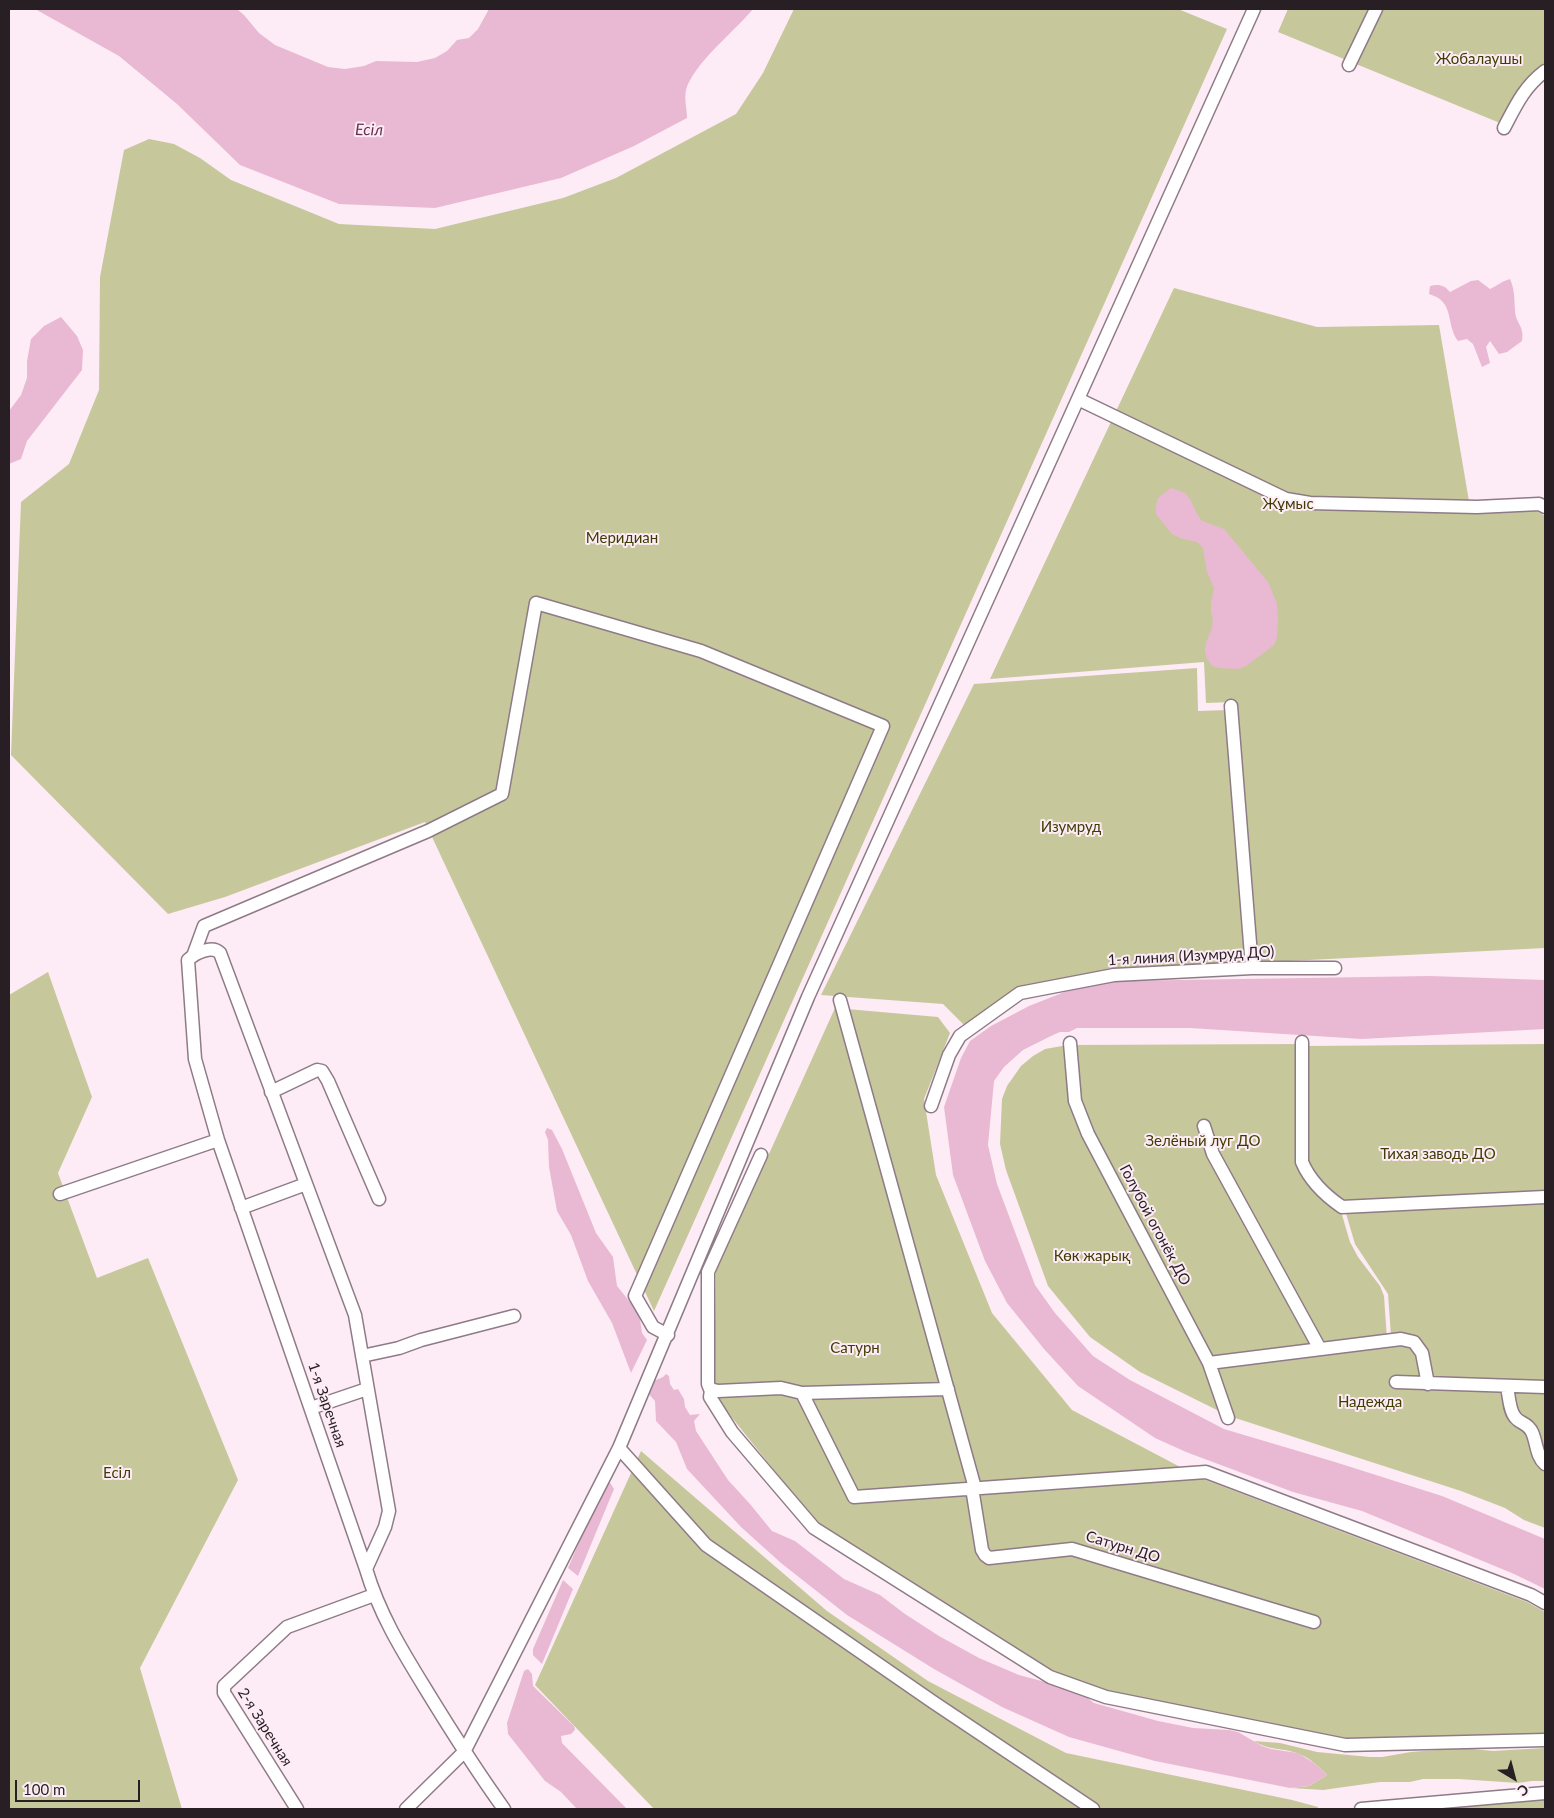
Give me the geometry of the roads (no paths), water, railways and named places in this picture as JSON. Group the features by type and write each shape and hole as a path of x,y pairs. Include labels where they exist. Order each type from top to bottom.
{"street":[{"path":"406,1809 464,1752 620,1448 808,997 1254,9"},
{"path":"1349,65 1376,9"},
{"path":"1504,128 1523,92 1545,71"},
{"path":"1078,399 1286,499 1310,503 1477,507 1538,504 1545,507"},
{"path":"193,956 204,926 428,831 502,794 536,603 701,652 883,726 635,1296 653,1327 668,1335"},
{"path":"1231,706 1252,968"},
{"path":"193,956 211,949 216,950 220,954 355,1315 388,1516 366,1568"},
{"name":"1-я Заречная","path":"193,956 188,960 195,1059 218,1140 374,1596 398,1645 464,1752 504,1809"},
{"name":"1-я линия (Изумруд ДО)","path":"930,1106 949,1055 960,1036 1020,993 1114,975 1252,968 1336,968"},
{"path":"840,1000 974,1488"},
{"path":"1302,1042 1302,1162 1305,1169 1326,1196 1342,1207 1545,1197"},
{"name":"Голубой огонёк ДО","path":"1070,1044 1075,1101 1088,1134 1210,1363 1228,1418"},
{"path":"271,1092 317,1070 322,1071 379,1199"},
{"path":"1204,1126 1214,1154 1320,1349"},
{"path":"60,1194 218,1140"},
{"path":"761,1156 708,1272 708,1384 711,1390 710,1397 732,1432 814,1528 1050,1677 1106,1696 1345,1745 1545,1740"},
{"path":"241,1208 306,1184"},
{"path":"362,1356 399,1348 421,1340 514,1316"},
{"path":"1210,1363 1400,1339 1414,1342 1422,1353 1428,1384"},
{"path":"1396,1382 1545,1387"},
{"path":"1507,1386 1513,1416 1517,1420 1529,1425 1540,1459 1545,1464"},
{"path":"711,1390 718,1392 782,1388 802,1393 948,1389"},
{"path":"311,1408 367,1389"},
{"path":"802,1393 854,1497 1206,1472 1531,1595 1545,1604"},
{"path":"620,1448 706,1545 1092,1809"},
{"name":"Сатурн ДО","path":"974,1488 982,1550 989,1558 1072,1549 1314,1622"},
{"name":"2-я Заречная","path":"297,1809 224,1693 224,1686 287,1627 374,1596"},
{"path":"1362,1809 1486,1804 1545,1793"}],"water":[{"name":"Есіл","path":"35,9 237,9 259,33 275,45 328,67 345,69 364,66 376,61 417,62 435,58 447,51 457,40 469,38 478,29 489,9 753,9 715,48 690,80 685,93 687,118 634,146 561,178 435,208 339,204 240,165 177,104 119,56"},
{"path":"1510,279 1514,291 1515,314 1523,336 1522,341 1507,352 1499,354 1490,341 1486,347 1490,363 1482,367 1473,344 1467,339 1458,341 1452,328 1447,308 1443,302 1429,294 1430,286 1441,286 1450,292 1471,281 1478,280 1490,289"},
{"path":"61,317 77,336 83,350 82,370 27,441 21,459 9,464 9,411 21,395 27,378 27,361 31,339 44,326"},
{"path":"1171,488 1185,493 1202,521 1224,529 1268,582 1277,604 1277,637 1274,645 1246,666 1238,669 1220,668 1212,666 1207,659 1205,651 1212,628 1211,603 1214,588 1207,572 1203,548 1197,542 1172,534 1156,514 1158,498"},
{"path":"1430,976 1545,980 1545,1029 1362,1039 1190,1028 1077,1028 1069,1032 1060,1032 1023,1050 1004,1067 994,1081 988,1145 997,1184 1035,1285 1055,1313 1093,1356 1130,1380 1224,1429 1442,1496 1545,1539 1545,1589 1514,1574 1362,1511 1293,1492 1186,1452 1155,1438 1078,1386 1044,1349 1007,1303 985,1261 953,1175 944,1107 961,1058 970,1041 991,1026 1029,1006 1067,991 1114,981"},
{"path":"547,1128 552,1130 562,1149 596,1233 613,1257 617,1286 634,1307 640,1319 642,1333 647,1340 631,1373 612,1323 588,1281 571,1235 557,1211 549,1167 548,1140 545,1132"},
{"path":"666,1374 669,1376 670,1384 674,1390 678,1389 684,1399 685,1407 690,1415 700,1414 694,1421 696,1431 728,1480 772,1531 795,1541 844,1579 880,1595 939,1636 979,1658 1019,1675 1079,1691 1094,1703 1158,1721 1193,1728 1238,1732 1262,1746 1298,1753 1314,1763 1327,1775 1309,1786 1290,1788 1155,1761 1069,1737 1002,1707 934,1669 847,1615 781,1563 741,1527 687,1469 676,1442 656,1421 655,1401 647,1392 653,1377 656,1380"},
{"path":"609,1481 614,1489 578,1576 568,1568 602,1489"},
{"path":"563,1580 573,1589 542,1664 533,1655 533,1649"},
{"path":"528,1669 532,1674 533,1686 574,1726 575,1730 571,1734 561,1736 562,1743 627,1809 577,1809 561,1792 545,1781 508,1734 507,1723 524,1671"}],"park label":[{"name":"Жобалаушы","path":"1479,59"},
{"name":"Жұмыс","path":"1288,504"},
{"name":"Меридиан","path":"622,538"},
{"name":"Изумруд","path":"1071,827"},
{"name":"Зелёный луг ДО","path":"1203,1141"},
{"name":"Тихая заводь ДО","path":"1438,1154"},
{"name":"Көк жарық","path":"1092,1256"},
{"name":"Сатурн","path":"855,1348"},
{"name":"Надежда","path":"1370,1402"}]}
